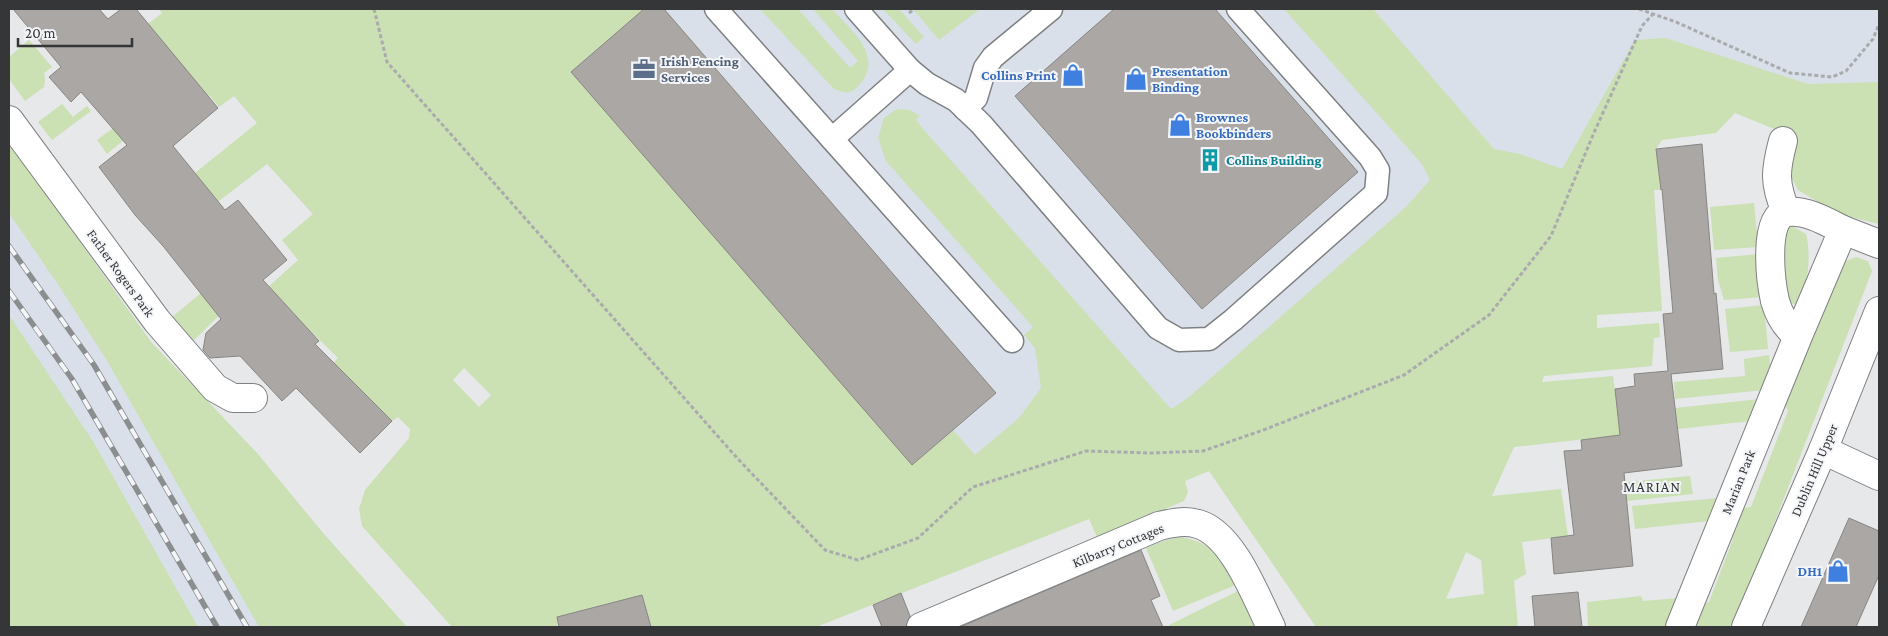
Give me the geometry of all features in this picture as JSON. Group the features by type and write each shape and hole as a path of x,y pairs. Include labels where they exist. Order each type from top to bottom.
{"street":[{"name":"Father Rogers Park","path":"9,120 156,322 215,388 233,398 253,398"},
{"path":"1783,141 1776,168 1778,193 1786,212"},
{"path":"1798,336 1788,328 1776,302 1770,250 1776,219 1786,212 1799,212 1819,218 1879,244"},
{"name":"Marian Park","path":"1680,627 1843,230"},
{"name":"Dublin Hill Upper","path":"1746,627 1823,450 1879,311"},
{"path":"1823,450 1879,476"},
{"name":"Kilbarry Cottages","path":"922,627 1160,526 1178,522 1198,524 1215,533 1231,551 1271,627"}],"lane":[{"path":"716,9 1012,340"},
{"path":"856,9 910,70 927,84 956,100 987,130 1158,328 1179,340 1209,339 1234,320 1376,193 1378,183 1378,170 1370,157 1238,9"},
{"path":"964,109 976,98 985,68 993,57 1050,9"},
{"path":"832,139 910,70"}],"path":[{"path":"909,13 914,9"},
{"path":"1639,9 1676,22 1790,73 1832,77 1846,71 1873,39 1879,24"}],"shaded area":[{"path":"159,9 1879,9 1879,129 1867,166 1671,87 1433,627 1316,627 1209,471 816,627 491,395 306,207 257,123"},
{"path":"9,142 151,342 257,453 323,533 407,627 9,627"}],"green space":[{"path":"159,9 644,9 571,72 912,465 953,430 975,455 1019,418 1041,388 1035,348 1024,335 1033,327 886,161 878,138 884,118 897,109 910,110 920,116 916,120 924,130 1171,409 1188,398 1407,206 1430,180 1422,164 1284,9 1373,9 1494,149 1520,154 1562,169 1635,40 1666,38 1808,84 1879,82 1879,224 1838,214 1798,190 1790,175 1797,138 1735,113 1716,133 1662,140 1656,149 1661,190 1654,190 1662,311 1597,315 1597,328 1659,323 1660,337 1654,338 1652,366 1544,376 1542,382 1613,376 1621,435 1514,447 1492,496 1561,489 1568,536 1522,542 1526,574 1514,581 1518,627 1316,627 1209,471 1185,481 1188,492 1184,501 1097,537 1089,519 816,627 651,627 642,595 571,613 555,627 452,627 362,526 359,509 365,490 409,438 410,429 398,417 392,421 345,374 324,372 338,358 267,288 298,260 282,240 313,214 267,164 197,218 195,173 257,123 234,96 219,107 209,95 191,110 155,114 107,154 97,140 152,99 182,65 148,24 162,13","holes":["464,368 491,395 479,407 453,380","1466,552 1481,560 1484,594 1446,599"]},
{"path":"760,9 798,9 850,68 858,61 813,9 832,9 863,45 868,65 866,76 850,92 834,89"},
{"path":"883,9 899,9 924,37 916,44"},
{"path":"913,9 980,9 939,40"},
{"path":"29,40 52,67 44,73 44,87 25,101 9,79 9,57"},
{"path":"62,104 73,117 87,106 91,111 52,140 38,122"},
{"path":"9,142 151,342 257,453 323,533 407,627 259,627 106,359 9,213"},
{"path":"1754,203 1758,247 1714,250 1710,207"},
{"path":"1788,224 1806,234 1808,243 1808,270 1799,306 1786,301 1778,247"},
{"path":"1759,254 1763,297 1724,300 1718,280 1716,258"},
{"path":"1856,257 1868,261 1872,271 1756,570 1730,627 1692,627 1698,606 1709,602 1733,539 1727,531 1737,509 1751,507 1788,411 1783,398 1844,262"},
{"path":"223,275 241,294 193,341 172,317"},
{"path":"1764,305 1768,349 1730,352 1725,309"},
{"path":"9,315 94,443 198,627 9,627"},
{"path":"1769,355 1771,373 1764,390 1675,399 1674,382 1745,376 1744,359"},
{"path":"1760,399 1751,421 1678,429 1675,408"},
{"path":"1690,476 1693,494 1627,501 1626,482"},
{"path":"1719,498 1709,521 1635,529 1632,506"},
{"path":"1180,537 1192,539 1209,547 1221,559 1238,584 1173,611 1146,548"},
{"path":"1240,590 1259,627 1170,627 1169,625"},
{"path":"1641,596 1643,601 1678,598 1666,627 1588,627 1587,602"}],"building":[{"path":"13,9 99,9 108,19 121,9 136,9 218,108 173,146 225,210 238,200 287,260 263,280 319,341 315,344 392,421 360,453 296,388 282,401 240,356 210,358 203,350 206,333 221,319 163,246 135,215 99,167 127,145 81,92 71,102 49,77 61,67"},
{"path":"644,9 664,9 996,393 912,465 571,72"},
{"name":"Collins Building","path":"1114,9 1215,9 1358,172 1202,309 1015,96"},
{"path":"1702,144 1714,294 1716,293 1723,369 1671,374 1682,466 1624,473 1633,566 1554,574 1551,538 1574,535 1564,451 1582,450 1581,440 1620,435 1615,389 1635,386 1634,374 1668,371 1663,314 1673,313 1662,189 1656,149"},
{"path":"1849,518 1879,531 1879,575 1856,627 1801,627"},
{"path":"1141,550 1160,596 1151,600 1163,627 960,627"},
{"path":"1578,592 1582,627 1535,627 1532,596"},
{"path":"901,593 910,616 906,627 882,627 873,605"},
{"path":"642,595 651,627 559,627 557,617"}],"railway":[{"path":"9,246 94,365 247,627"},
{"path":"9,291 72,379 217,627"}],"place":[{"name":"Irish Fencing Services","path":"644,69"},
{"name":"Collins Print","path":"1073,75"},
{"name":"Presentation Binding","path":"1136,79"},
{"name":"Brownes Bookbinders","path":"1180,125"},
{"name":"Collins Building","path":"1210,160"},
{"name":"DH1","path":"1838,571"}],"district":[{"name":"MARIAN","path":"1652,487"}]}
